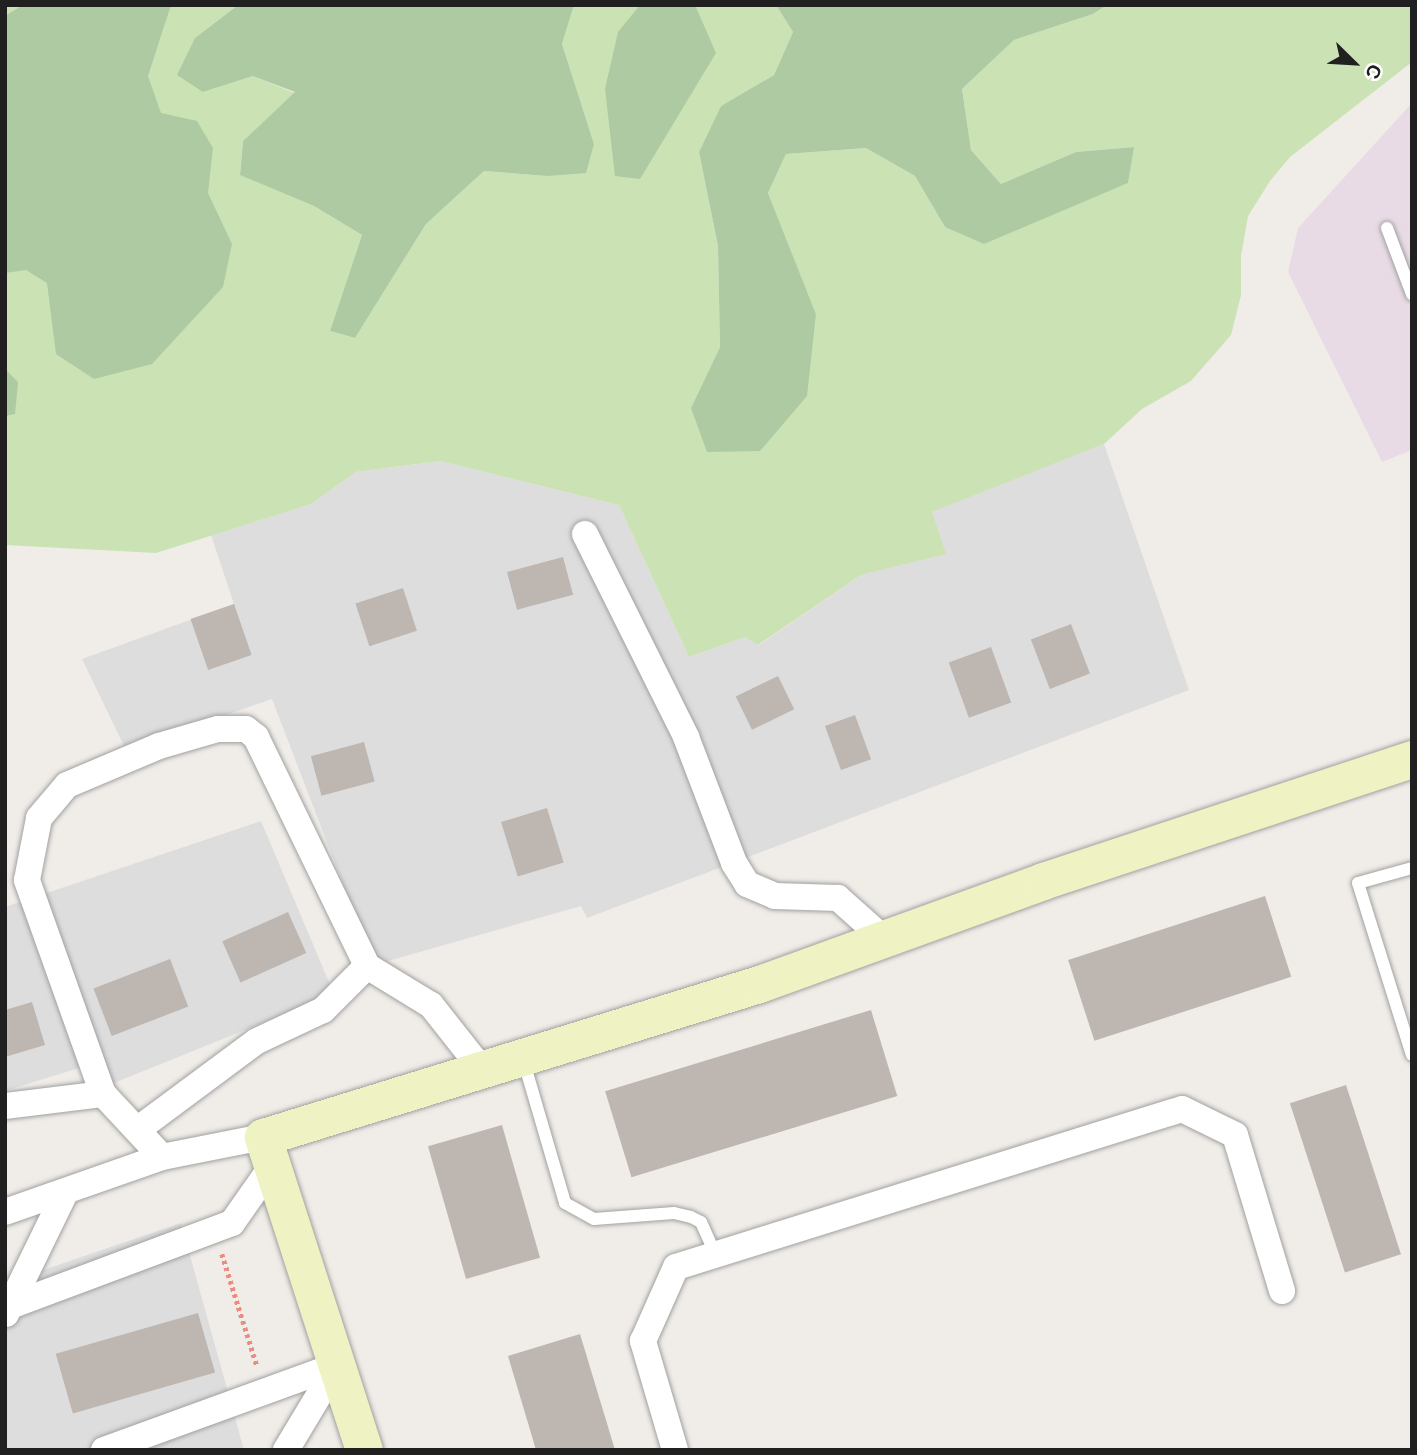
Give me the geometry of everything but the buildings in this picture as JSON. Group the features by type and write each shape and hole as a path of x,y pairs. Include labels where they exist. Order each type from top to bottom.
{"street":[{"path":"585,534 686,737 734,863 747,884 775,896 838,898 884,939"},
{"path":"162,1157 103,1094 27,880 39,818 67,785 159,746 218,729 247,729 256,737 367,966 431,1005 484,1072"},
{"path":"5,1212 162,1157 268,1152 484,1072 759,984 1043,881 1412,759"},
{"path":"136,1130 257,1041 323,1010 367,966"},
{"path":"5,1106 103,1094"},
{"path":"675,1450 643,1341 676,1267 1182,1109 1235,1135 1282,1291"},
{"path":"8,1311 232,1223 268,1152"},
{"path":"268,1152 364,1450"},
{"path":"8,1311 65,1193"},
{"path":"104,1450 131,1445 337,1365"},
{"path":"286,1450 337,1365"}],"lane":[{"path":"1387,228 1412,294"},
{"path":"1412,868 1358,883 1412,1055"},
{"path":"523,1059 565,1203 594,1219 674,1213 691,1216 701,1222 716,1255"}],"path":[{"path":"214,1229 265,1391"}],"shaded area":[{"path":"1412,103 1412,450 1382,462 1288,272 1298,228"},
{"path":"1104,444 1189,690 587,918 581,906 374,965 272,699 126,750 82,659 234,604 211,535 311,504 356,472 440,461 619,505 689,657 745,637 759,645 861,575 945,554 931,512"},
{"path":"261,821 334,994 104,1087 95,1063 5,1091 5,907"},
{"path":"181,1223 244,1450 5,1450 5,1283"}],"green space":[{"path":"5,5 238,5 195,38 203,92 253,76 295,93 243,141 240,174 314,206 362,235 330,331 355,338 426,224 484,171 547,176 594,144 562,44 574,5 776,5 793,32 774,75 721,106 699,152 718,246 720,347 691,408 816,314 768,193 786,154 866,148 915,176 945,227 1060,211 1128,183 1133,147 1076,152 1001,184 971,150 962,89 1014,40 1093,14 1107,5 1412,5 1412,62 1290,157 1270,181 1248,216 1241,256 1241,295 1231,335 1191,381 1142,409 1104,444 932,512 946,554 861,575 758,645 745,637 689,657 619,505 440,461 356,472 311,504 156,553 5,545"},
{"path":"23,5 171,5 148,76 161,113 197,121 213,148 208,193 232,244 223,287 152,364 94,379 56,354 47,283 26,270 5,273 5,16"},
{"path":"238,5 574,5 562,44 594,144 586,173 547,176 484,171 426,224 355,338 330,331 362,235 314,206 240,175 243,141 295,92 253,76 203,92 177,75 195,38"},
{"path":"640,5 695,5 716,53 640,179 615,176 605,89 618,32"},
{"path":"776,5 1107,5 1093,14 1014,40 962,89 971,150 1001,184 1076,152 1134,147 1128,183 984,244 945,227 915,176 866,148 786,154 768,193 816,314 807,396 760,451 707,452 691,408 720,347 718,246 699,152 721,106 774,75 793,32"},
{"path":"5,369 18,382 15,414 5,416"}]}
